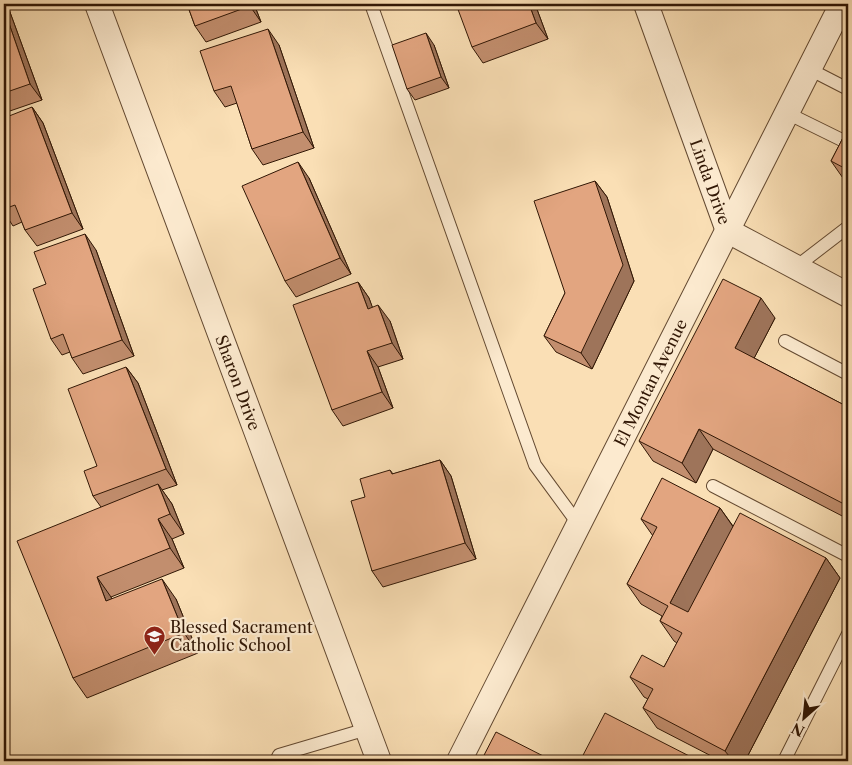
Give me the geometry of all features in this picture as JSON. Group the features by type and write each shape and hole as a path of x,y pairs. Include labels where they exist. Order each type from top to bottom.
{"street":[{"name":"Sharon Drive","path":"97,4 379,761"},
{"name":"Linda Drive","path":"646,4 728,231 848,295"},
{"name":"El Montan Avenue","path":"459,761 842,4"}],"lane":[{"path":"371,4 536,465 578,525"},
{"path":"809,69 848,90"},
{"path":"787,113 848,143"},
{"path":"796,267 848,227"},
{"path":"785,340 848,374"},
{"path":"714,486 848,556"},
{"path":"784,761 848,634"},
{"path":"276,761 279,755 367,729"}],"building":[{"path":"187,4 249,4 250,6 195,26"},
{"path":"456,4 529,4 536,23 472,47"},
{"path":"4,9 30,84 4,93"},
{"path":"268,29 303,132 252,149 231,86 214,91 200,51"},
{"path":"426,33 441,77 407,89 392,45"},
{"path":"32,107 72,213 25,230 15,205 4,209 4,118"},
{"path":"848,128 848,170 831,161"},
{"path":"298,162 340,258 285,281 242,186"},
{"path":"595,181 623,265 581,353 544,336 565,293 534,201"},
{"path":"85,234 122,340 72,358 63,334 51,339 33,289 46,284 34,252"},
{"path":"723,279 761,298 735,348 848,407 848,497 844,504 699,429 682,463 639,441"},
{"path":"358,282 368,309 378,305 392,343 367,351 382,392 332,410 293,305"},
{"path":"126,367 166,469 93,496 84,471 97,466 68,389"},
{"path":"440,460 465,543 372,571 351,501 365,497 360,479 390,470 392,474"},
{"path":"662,478 720,508 670,603 688,612 740,513 826,558 725,751 643,708 653,689 630,677 642,655 664,667 682,633 660,621 668,606 627,584 657,527 641,519"},
{"path":"158,484 170,514 158,519 170,548 97,577 106,601 162,579 184,633 73,678 17,541"},
{"path":"605,713 699,761 580,761"},
{"path":"496,732 553,761 481,761"}],"place":[{"name":"Blessed Sacrament Catholic School","path":"154,655"}]}
